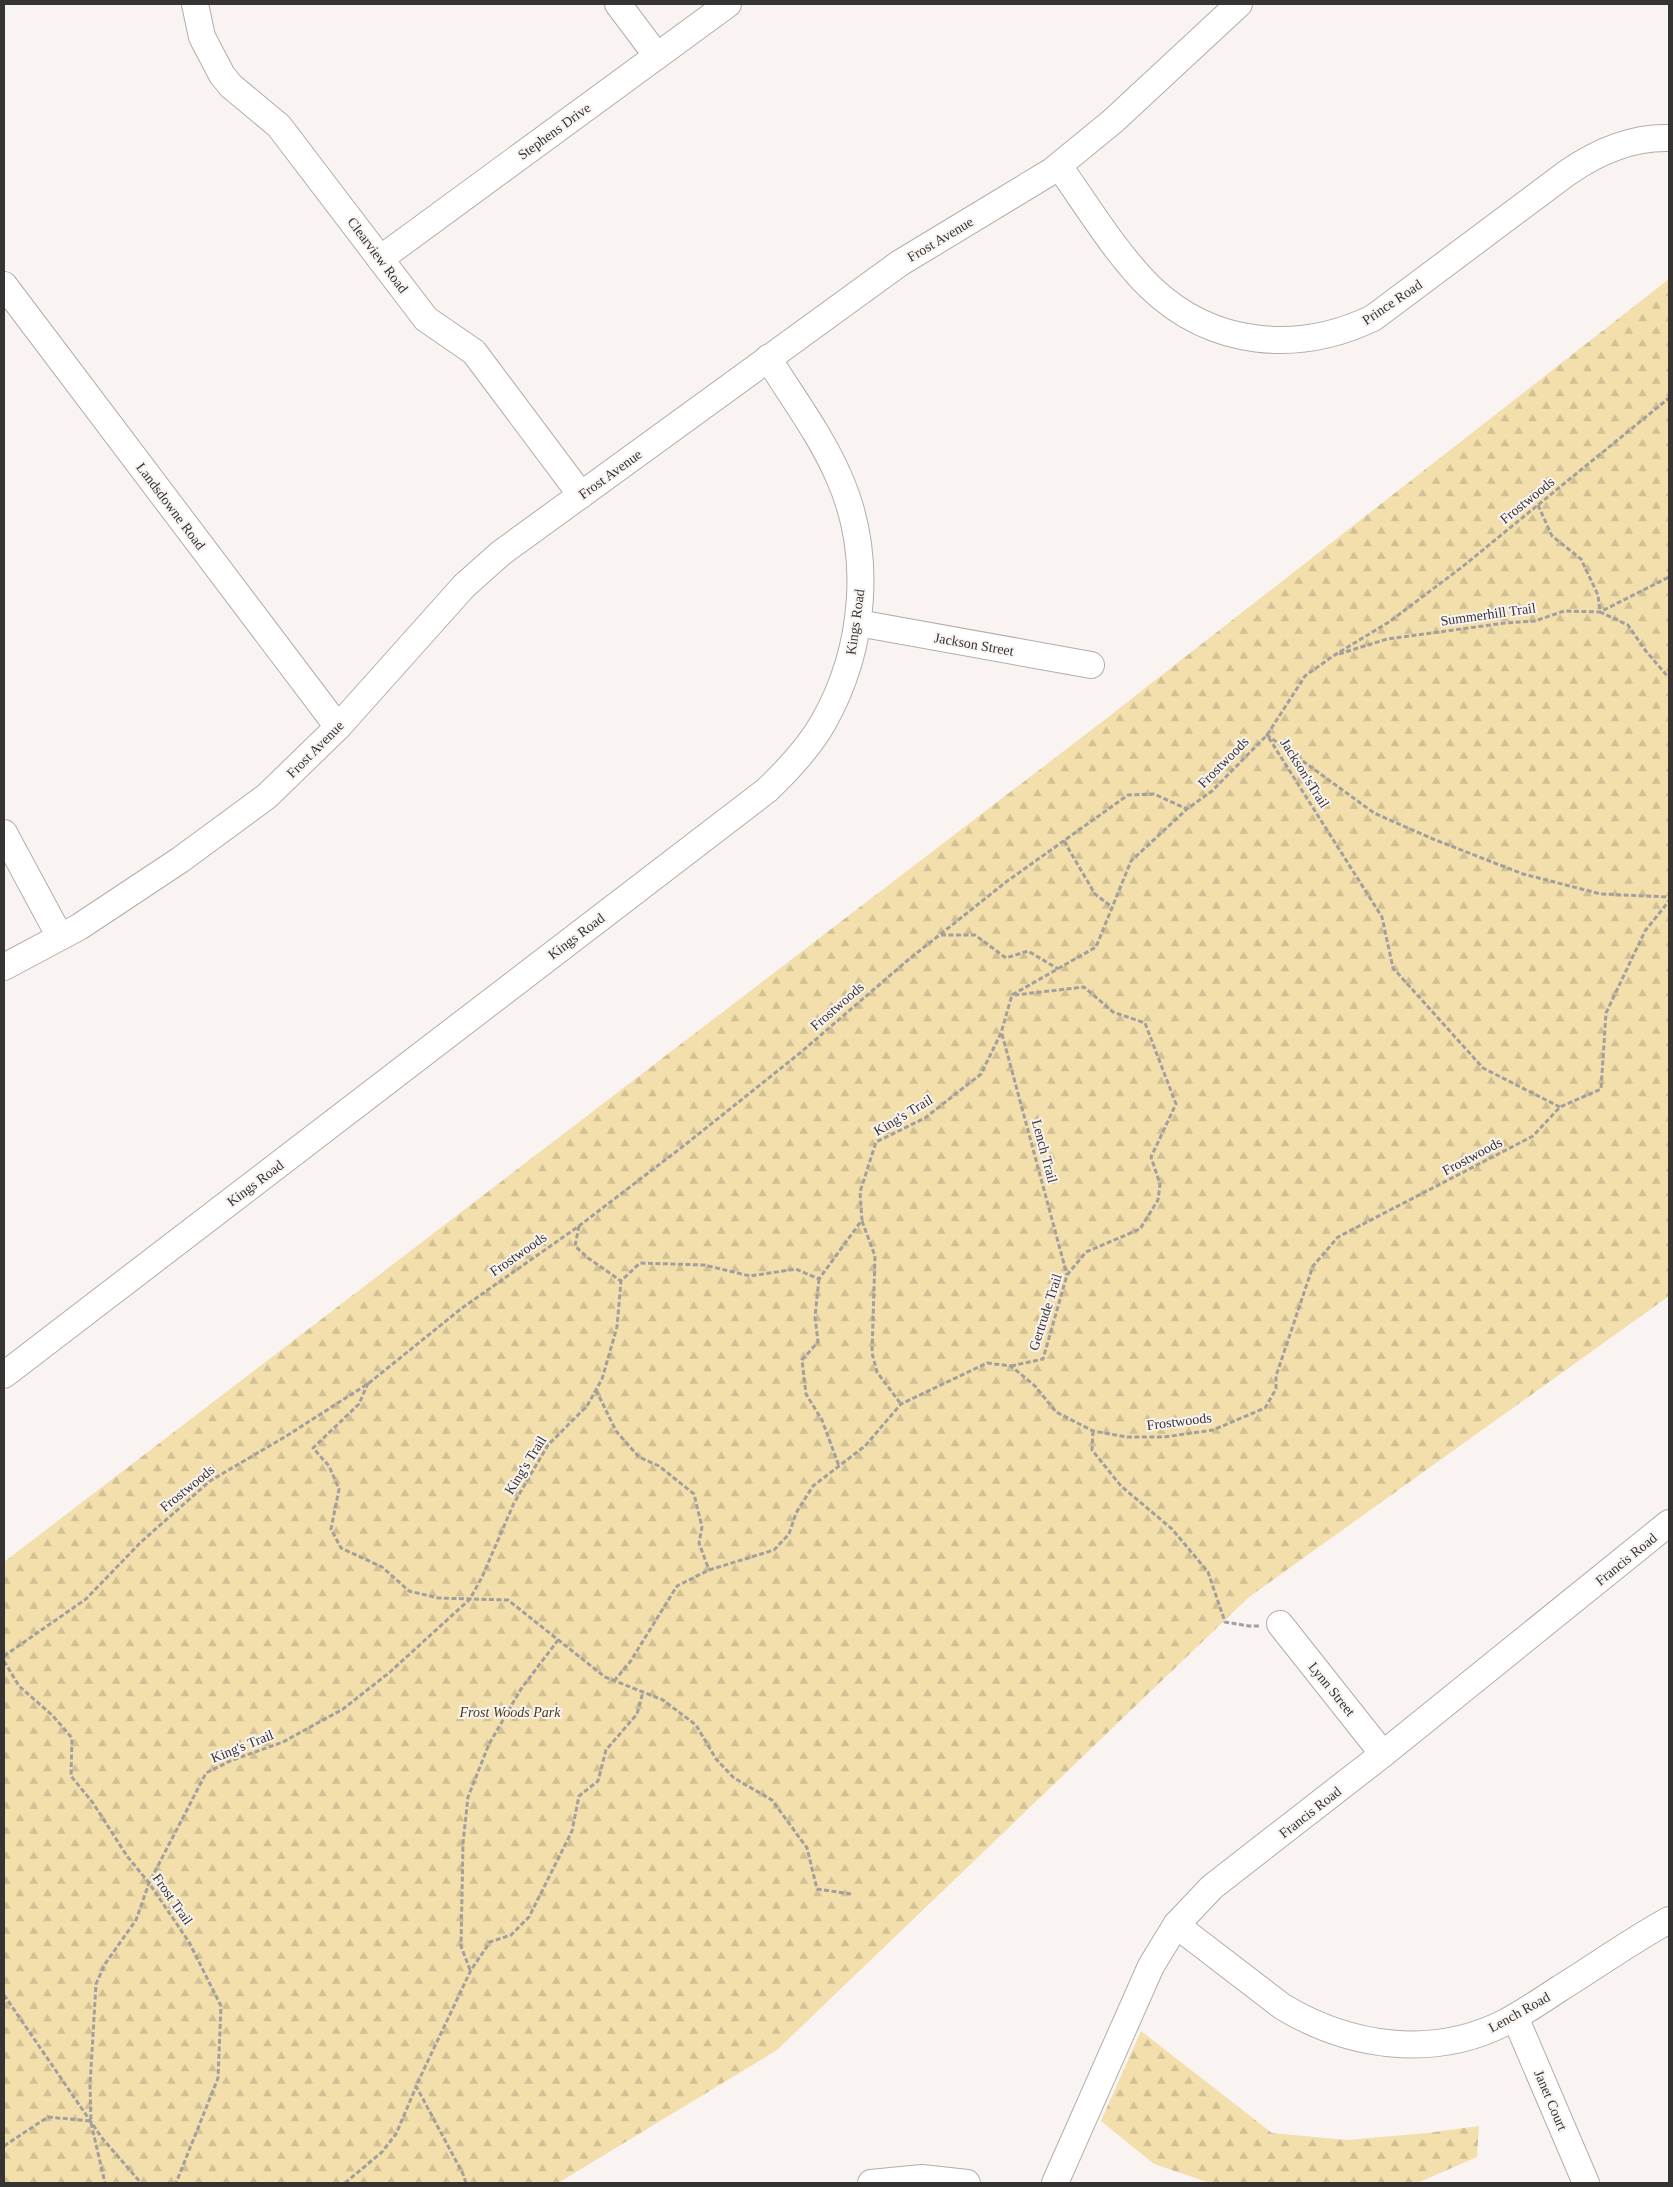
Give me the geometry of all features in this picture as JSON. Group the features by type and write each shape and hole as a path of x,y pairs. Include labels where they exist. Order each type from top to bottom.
{"street":[{"name":"Clearview Road","path":"196,4 202,37 222,75 231,86 279,126 426,319 474,352 581,495"},
{"path":"618,4 657,56"},
{"name":"Stephens Drive","path":"380,258 728,4"},
{"name":"Frost Avenue","path":"4,967 79,927 180,860 267,796 338,727 464,586 501,553 900,263 1059,166 1113,121 1239,4"},
{"name":"Prince Road","path":"1059,166 1132,267 1166,301 1200,322 1237,335 1277,340 1297,340 1336,333 1373,318 1567,174 1596,155 1630,143 1669,138"},
{"name":"Landsdowne Road","path":"4,284 338,727"},
{"name":"Kings Road","path":"4,1375 767,790 800,755 822,724 846,672 858,623 860,559 848,503 839,476 821,442 768,358"},
{"name":"Jackson Street","path":"858,623 1091,665"},
{"path":"4,833 60,937"},
{"name":"Francis Road","path":"1055,2183 1151,1966 1176,1925 1212,1887 1383,1754 1669,1523"},
{"name":"Lynn Street","path":"1280,1624 1383,1754"},
{"name":"Lench Road","path":"1176,1925 1282,2007 1320,2028 1342,2035 1388,2044 1435,2044 1481,2033 1515,2017 1669,1920"},
{"name":"Janet Court","path":"1515,2017 1586,2183"},
{"path":"871,2183 922,2178 968,2183"}],"path":[{"name":"Frostwoods","path":"4,1656 86,1599 141,1542 210,1481 288,1435 369,1382 462,1308 578,1226 686,1144 800,1053 940,934 1006,882 1128,796 1154,794 1187,809 1212,791 1267,734 1305,676 1333,656 1389,622 1462,566 1669,398"},
{"path":"1538,505 1552,536 1581,559 1598,595 1600,612 1628,625 1645,650 1669,678"},
{"name":"Summerhill Trail","path":"1333,656 1387,639 1505,623 1535,621 1564,611 1600,612 1669,577"},
{"name":"Jackson'sTrail","path":"1267,734 1374,814 1434,839 1523,874 1602,894 1669,897"},
{"name":"Jackson'sTrail","path":"1267,734 1382,917 1393,968 1483,1068 1560,1107"},
{"path":"1012,995 1096,947 1131,861 1187,809"},
{"path":"1064,841 1095,894 1112,907"},
{"name":"Frostwoods","path":"1010,1366 1035,1386 1056,1412 1093,1431 1127,1437 1164,1437 1213,1430 1265,1408 1276,1390 1276,1376 1313,1266 1338,1237 1533,1136 1560,1107 1601,1089 1606,1013 1646,931 1669,901"},
{"path":"940,934 975,935 1006,958 1028,952 1058,969"},
{"name":"Gertrude Trail","path":"1010,1366 1043,1359 1067,1275 1086,1252 1140,1229 1154,1207 1158,1200 1160,1184 1151,1157 1176,1104 1145,1023 1113,1012 1084,987 1012,995"},
{"name":"King's Trail","path":"901,1404 877,1372 872,1353 875,1256 862,1220 860,1192 876,1142 925,1118 981,1074 1002,1033 1012,995"},
{"name":"Lench Trail","path":"1002,1033 1067,1275"},
{"path":"839,1466 822,1420 806,1394 802,1360 818,1342 815,1317 819,1279 862,1220"},
{"path":"578,1226 575,1246 588,1258 621,1281 640,1263 704,1265 750,1276 796,1270 819,1279"},
{"name":"King's Trail","path":"91,2121 90,2086 96,1984 105,1964 136,1920 149,1883 206,1773 230,1761 283,1742 343,1709 390,1672 470,1599 482,1577 514,1503 548,1445 586,1406 602,1378 617,1327 621,1281"},
{"path":"614,1681 630,1662 677,1586 709,1570 774,1550 789,1534 796,1513 813,1486 864,1446 901,1404 987,1363 1010,1366"},
{"path":"369,1382 358,1404 313,1448 328,1466 339,1489 331,1529 340,1548 382,1567 409,1590 438,1598 508,1600 605,1677 663,1700 696,1725 716,1760 734,1778 772,1800 806,1848 817,1889 851,1894"},
{"path":"596,1390 616,1430 639,1457 659,1466 694,1494 702,1527 699,1543 709,1570"},
{"path":"1093,1431 1092,1450 1121,1486 1172,1529 1208,1572 1225,1622 1249,1626 1280,1624"},
{"path":"470,1970 462,1946 463,1843 468,1797 489,1744 521,1689 558,1640"},
{"name":"Frost Trail","path":"4,1661 19,1686 53,1716 72,1738 71,1776 93,1803 126,1856 149,1883 189,1942 221,2006 218,2078 176,2183"},
{"path":"345,2183 382,2152 396,2134 416,2086 470,1970 490,1942 511,1935 529,1917 572,1831 579,1796 598,1781 606,1750 637,1714 643,1692"},
{"path":"4,1995 113,2152 141,2183"},
{"path":"416,2086 466,2183"},
{"path":"4,2146 48,2117 91,2121"},
{"path":"91,2121 105,2183"}],"green space":[{"name":"Frost Woods Park","path":"1669,279 1669,1296 1249,1597 777,2050 558,2183 4,2183 4,1562 1107,718"},
{"path":"1141,2031 1272,2133 1347,2140 1479,2126 1477,2157 1417,2183 1210,2183 1154,2164 1101,2121"}]}
